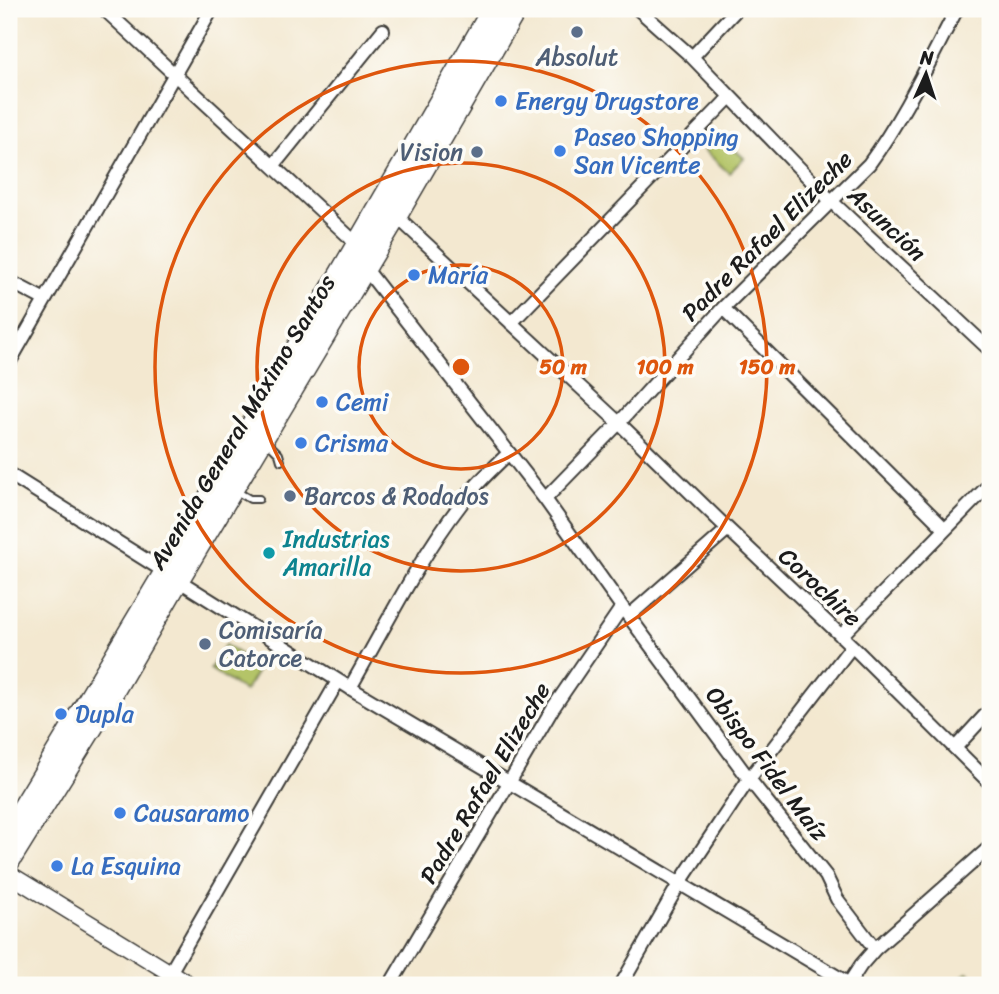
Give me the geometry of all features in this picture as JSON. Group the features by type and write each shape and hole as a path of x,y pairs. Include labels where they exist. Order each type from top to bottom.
{"main road":[{"name":"Avenida General Máximo Santos","path":"9,831 81,714 171,576 232,489 365,268 389,209 493,9"},
{"name":"Avenida General Máximo Santos","path":"9,861 96,721 171,576 358,245 389,209 516,9"}],"street":[{"path":"104,9 358,245 365,268"},
{"path":"9,363 212,9"},
{"name":"Asunción","path":"638,9 692,57 831,201 988,344"},
{"path":"692,57 737,9"},
{"name":"Padre Rafael Elizeche","path":"545,499 619,423 723,308 869,164 887,140 957,9"},
{"path":"273,166 383,30"},
{"path":"511,323 730,97"},
{"name":"Corochire","path":"389,209 619,423 852,646 990,783"},
{"name":"Obispo Fidel Maíz","path":"365,268 545,499 749,779 826,876 837,899 875,949"},
{"path":"9,281 45,300"},
{"path":"723,308 945,529"},
{"path":"350,688 449,520 464,500 509,453"},
{"path":"9,474 338,681 850,985 861,965 875,949 990,847"},
{"path":"841,636 990,484"},
{"name":"Padre Rafael Elizeche","path":"390,985 553,708 625,612 728,530"},
{"path":"621,985 679,884 749,779 852,646"},
{"path":"167,979 338,681"},
{"path":"955,748 990,710"},
{"path":"9,874 167,979 190,985"}],"lane":[{"path":"263,439 279,454 281,461"},
{"path":"232,489 250,499 259,499"}],"green space":[{"path":"718,135 744,158 729,173 704,150"},
{"path":"225,645 260,666 245,691 210,669"},
{"path":"968,972 979,985 951,985"}],"place":[{"name":"Absolut","path":"577,32"},
{"name":"Energy Drugstore","path":"501,101"},
{"name":"Paseo Shopping San Vicente","path":"560,151"},
{"name":"Vision","path":"477,152"},
{"name":"María","path":"414,275"},
{"name":"Cemi","path":"322,402"},
{"name":"Crisma","path":"301,443"},
{"name":"Barcos & Rodados","path":"290,496"},
{"name":"Industrias Amarilla","path":"269,553"},
{"name":"Comisaría Catorce","path":"205,644"},
{"name":"Dupla","path":"61,714"},
{"name":"Causaramo","path":"120,813"},
{"name":"La Esquina","path":"57,866"}]}
